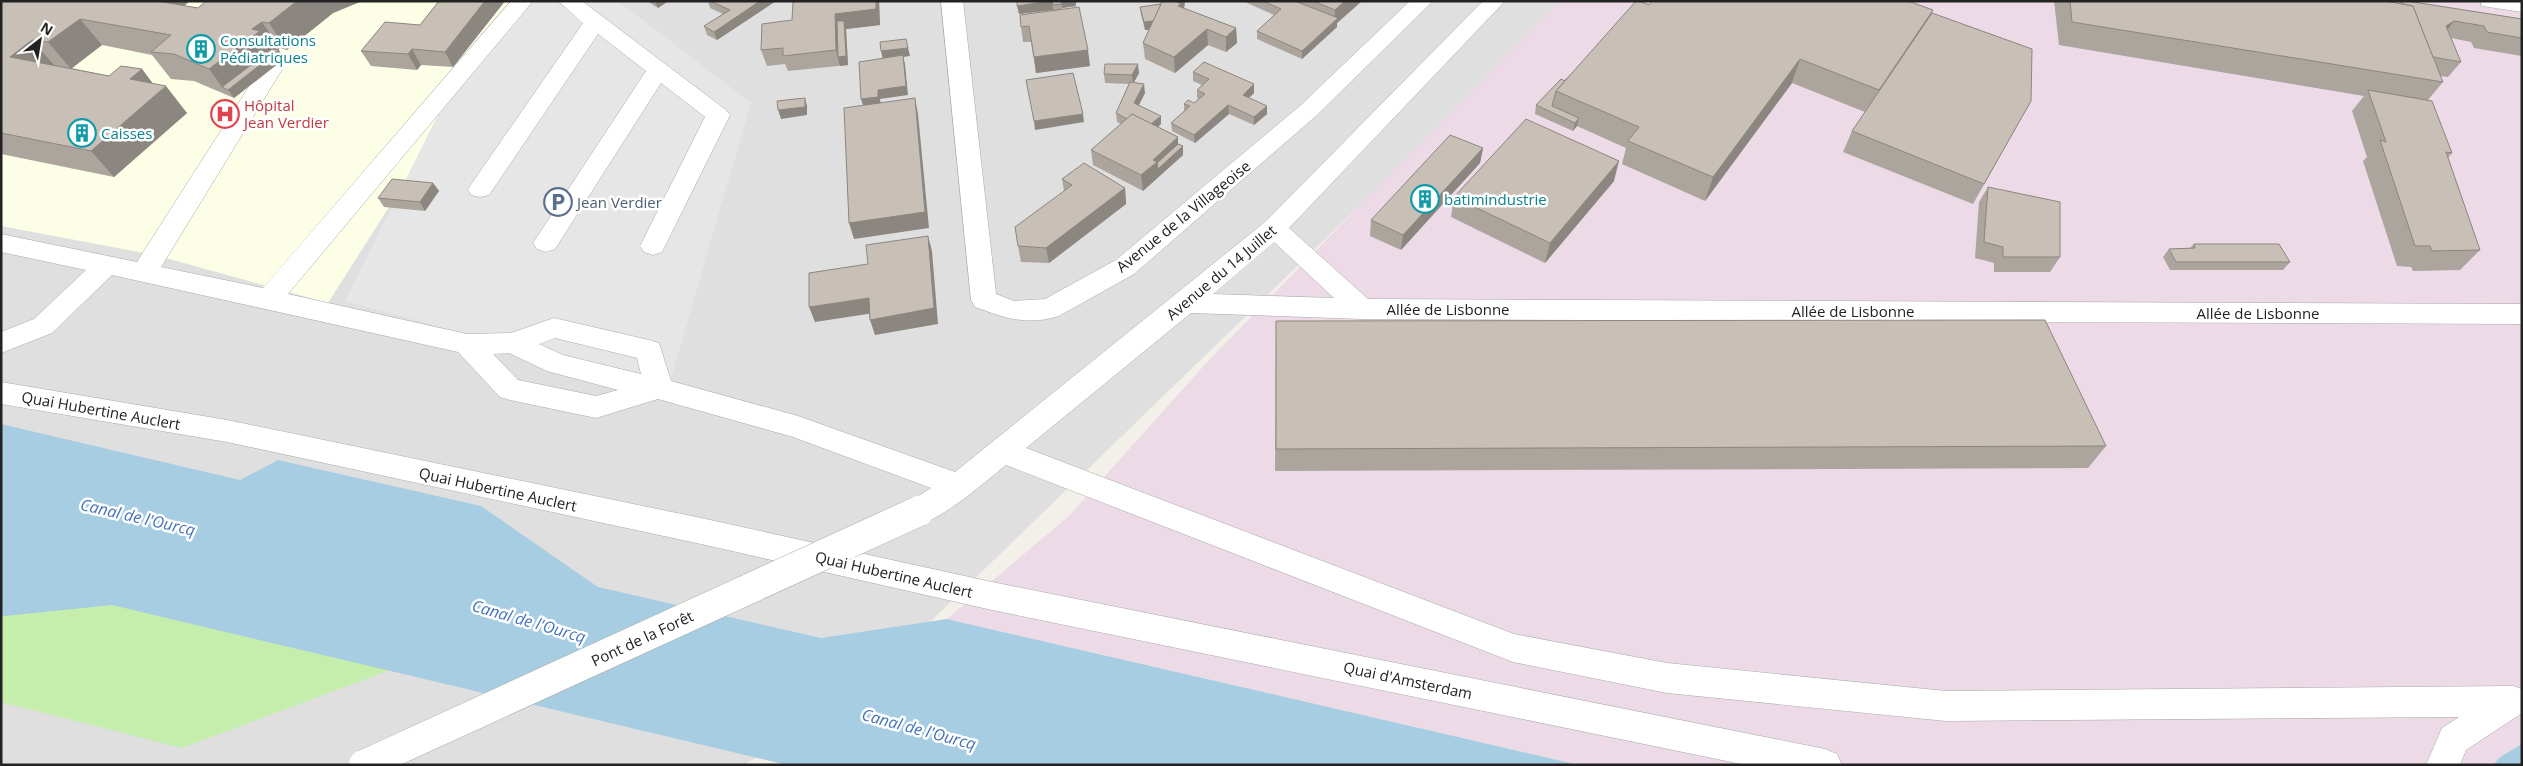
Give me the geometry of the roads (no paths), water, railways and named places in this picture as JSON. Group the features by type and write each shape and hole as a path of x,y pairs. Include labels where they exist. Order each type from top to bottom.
{"street":[{"path":"269,299 523,1"},
{"path":"568,1 718,115 653,246"},
{"name":"Avenue de la Villageoise","path":"952,1 984,300 1013,311 1050,308 1125,267 1309,110 1423,1"},
{"name":"Avenue du 14 Juillet","path":"919,511 959,486 1185,303 1274,228 1495,1"},
{"path":"2490,1 2522,6"},
{"path":"480,189 595,22"},
{"path":"143,274 272,68"},
{"path":"546,243 658,70"},
{"path":"1274,228 1362,309"},
{"path":"1,243 269,299 467,344 512,342 554,328 649,350 659,389"},
{"path":"1,343 43,326 106,266"},
{"name":"Allée de Lisbonne","path":"1185,303 1362,309 2522,314"},
{"path":"467,344 510,389 596,407 659,389 798,427 959,486"},
{"name":"Quai Hubertine Auclert","path":"1,393 227,431 637,519 701,530 992,596"},
{"path":"1002,451 1513,648 1667,678 1946,706 2516,701"},
{"name":"Pont de la Forêt","path":"364,765 919,511"},
{"name":"Quai d'Amsterdam","path":"992,596 1825,765"},
{"path":"2443,765 2454,739 2516,701"}],"water":[{"name":"Canal de l'Ourcq","path":"1,424 240,480 278,460 481,506 598,587 821,638 947,619 1579,765 787,765 112,605 5,616 1,615"},
{"path":"2522,744 2522,765 2493,765 2500,757"}],"place":[{"name":"Consultations Pédiatriques","path":"201,49"},
{"name":"Hôpital Jean Verdier","path":"225,114"},
{"name":"Caisses","path":"82,133"},
{"name":"batimindustrie","path":"1425,199"},
{"name":"Jean Verdier","path":"558,202"}]}
